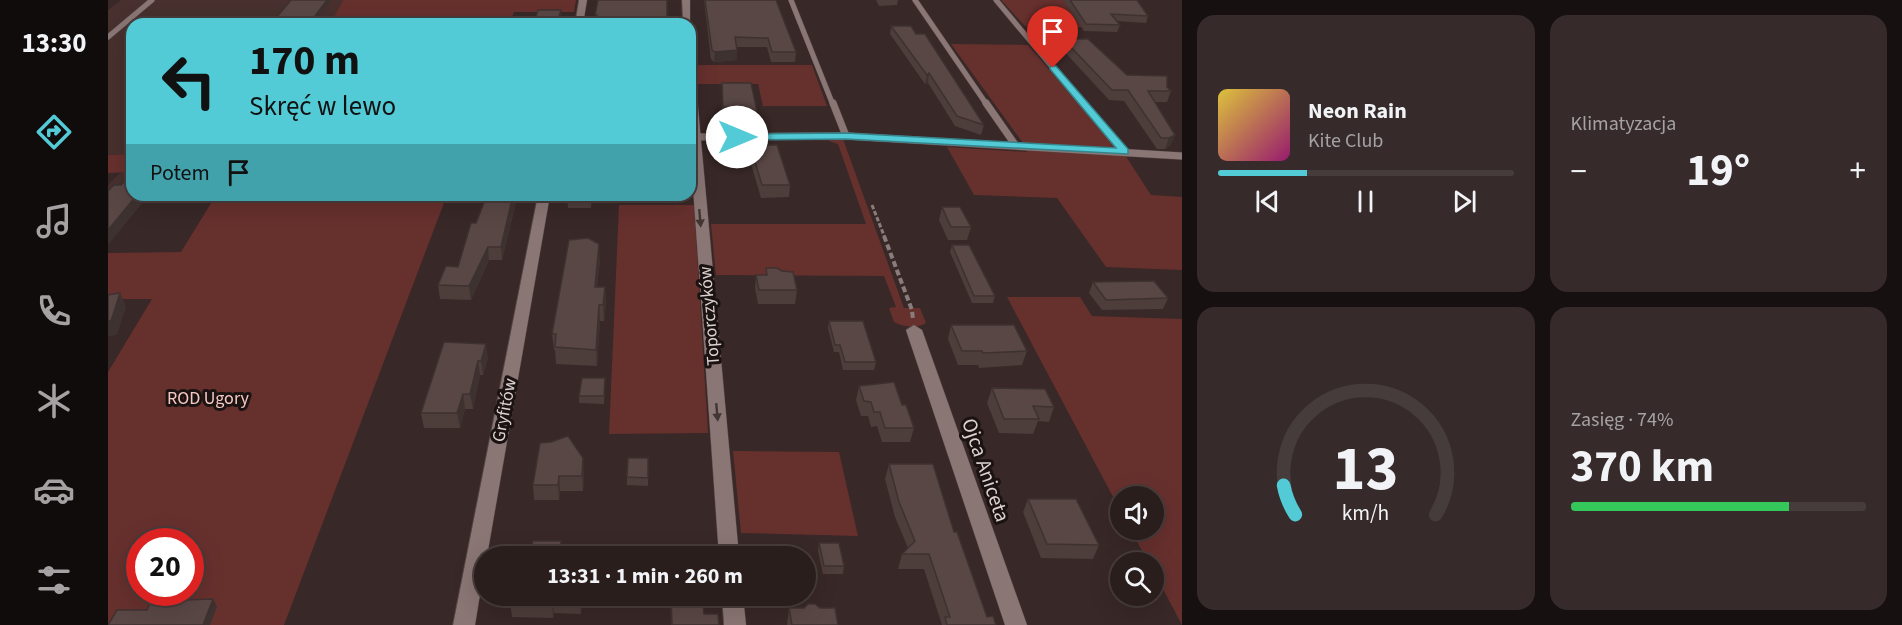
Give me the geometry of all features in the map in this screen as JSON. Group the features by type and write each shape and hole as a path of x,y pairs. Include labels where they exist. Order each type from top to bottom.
{"street":[{"path":"580,18 583,0"},
{"path":"686,0 687,18"},
{"name":"Toporczyków","path":"696,172 728,546"},
{"name":"Gryfitów","path":"464,625 543,201"},
{"name":"Ojca Aniceta","path":"914,330 1016,625"},
{"path":"734,606 735,625"}],"lane":[{"path":"131,18 152,0"},
{"path":"791,0 815,66 823,78 846,136"},
{"path":"915,0 1016,146"},
{"path":"996,0 1124,152"},
{"path":"108,37 126,22"},
{"path":"696,137 846,136 1182,156"}],"path":[{"path":"872,205 912,310"}],"shaded area":[{"path":"121,0 343,0 333,18 126,18 126,154 108,155 108,10"},
{"path":"121,172 126,172 126,197 108,197 108,185"}],"green space":[{"path":"343,0 576,0 574,12 514,12 512,18 333,18"},
{"path":"1001,0 1064,0 1082,27 1025,26"},
{"path":"951,44 1028,45 1115,146 1111,149 1023,143"},
{"path":"696,65 812,65 827,106 763,106 758,84 697,84"},
{"path":"830,138 843,139 904,308 920,308 926,323 910,327 894,322 889,308 896,307 884,276 716,275 711,224 866,224 838,144 829,141"},
{"path":"947,147 1027,152 1025,148 1125,155 1151,195 1182,197 1182,270 1106,267 1057,198 974,195"},
{"path":"126,154 126,172 108,173 108,155"},
{"name":"ROD Ugory","path":"212,201 445,201 284,625 108,625 108,372 152,299 108,299 108,253 181,252"},
{"path":"619,205 694,205 708,433 609,434"},
{"path":"1007,297 1080,297 1092,316 1182,319 1182,625 1164,591 1164,552 1143,552 1136,540 1164,540 1164,486 1110,486 1110,491"},
{"path":"733,451 839,452 858,536 741,533"}],"building":[{"path":"291,0 327,0 314,18 276,18"},
{"path":"598,0 667,0 667,18 596,18 597,15 595,15"},
{"path":"705,0 776,0 796,52 772,52 768,38 735,37 737,50 715,52 712,50"},
{"path":"1070,0 1137,0 1148,16 1111,14 1120,25 1086,24"},
{"path":"538,10 561,10 559,18 536,18"},
{"path":"891,26 911,26 916,34 925,34 984,125 957,116 929,73 927,75"},
{"path":"1063,39 1088,39 1127,75 1167,76 1167,87 1171,91 1148,91 1175,135 1161,138 1128,90 1112,90"},
{"path":"722,83 751,83 757,111 727,111 726,107 723,107"},
{"path":"750,145 777,145 790,185 762,185"},
{"path":"126,180 126,201 132,201 108,230 108,191 114,185 121,185"},
{"path":"485,201 512,201 501,247 488,247 469,286 438,285 446,266 458,267 471,223 476,223"},
{"path":"942,207 960,207 971,227 951,227"},
{"path":"588,238 599,244 595,287 605,287 603,305 599,305 596,350 555,347 556,334 552,334 569,240"},
{"path":"952,245 969,245 995,296 974,296"},
{"path":"766,268 793,272 797,290 759,290 756,275 767,275"},
{"path":"1154,281 1168,298 1106,300 1093,282"},
{"path":"120,293 111,321 108,321 108,295"},
{"path":"829,321 863,321 876,362 845,362 840,345 835,345"},
{"path":"951,325 1014,325 1027,351 983,353 982,351 962,351"},
{"path":"444,342 486,344 481,361 478,361 470,394 463,394 457,413 421,413"},
{"path":"582,378 605,378 604,396 579,396"},
{"path":"894,382 902,405 906,405 914,428 885,428 880,412 874,412 871,402 864,401 859,386"},
{"path":"992,388 1045,389 1054,407 1033,406 1039,419 1004,419"},
{"path":"568,436 583,458 582,476 559,476 558,485 533,485 540,443"},
{"path":"628,458 648,458 648,478 627,477"},
{"path":"889,464 933,464 954,532 957,532 987,617 993,616 996,625 947,625 945,617 950,617 929,554 902,554 915,541 899,502"},
{"path":"1028,499 1076,499 1099,545 1047,544"},
{"path":"533,541 561,541 560,546 532,546"},
{"path":"819,543 839,543 844,566 824,566"},
{"path":"204,599 213,599 203,625 108,625 117,610 147,610 149,606 204,606"},
{"path":"816,605 820,608 835,608 838,625 792,625 789,608"},
{"path":"671,606 703,606 704,614 718,614 719,625 672,625"}],"route":[{"path":"737,137 846,136 1124,152 1053,68"}]}
